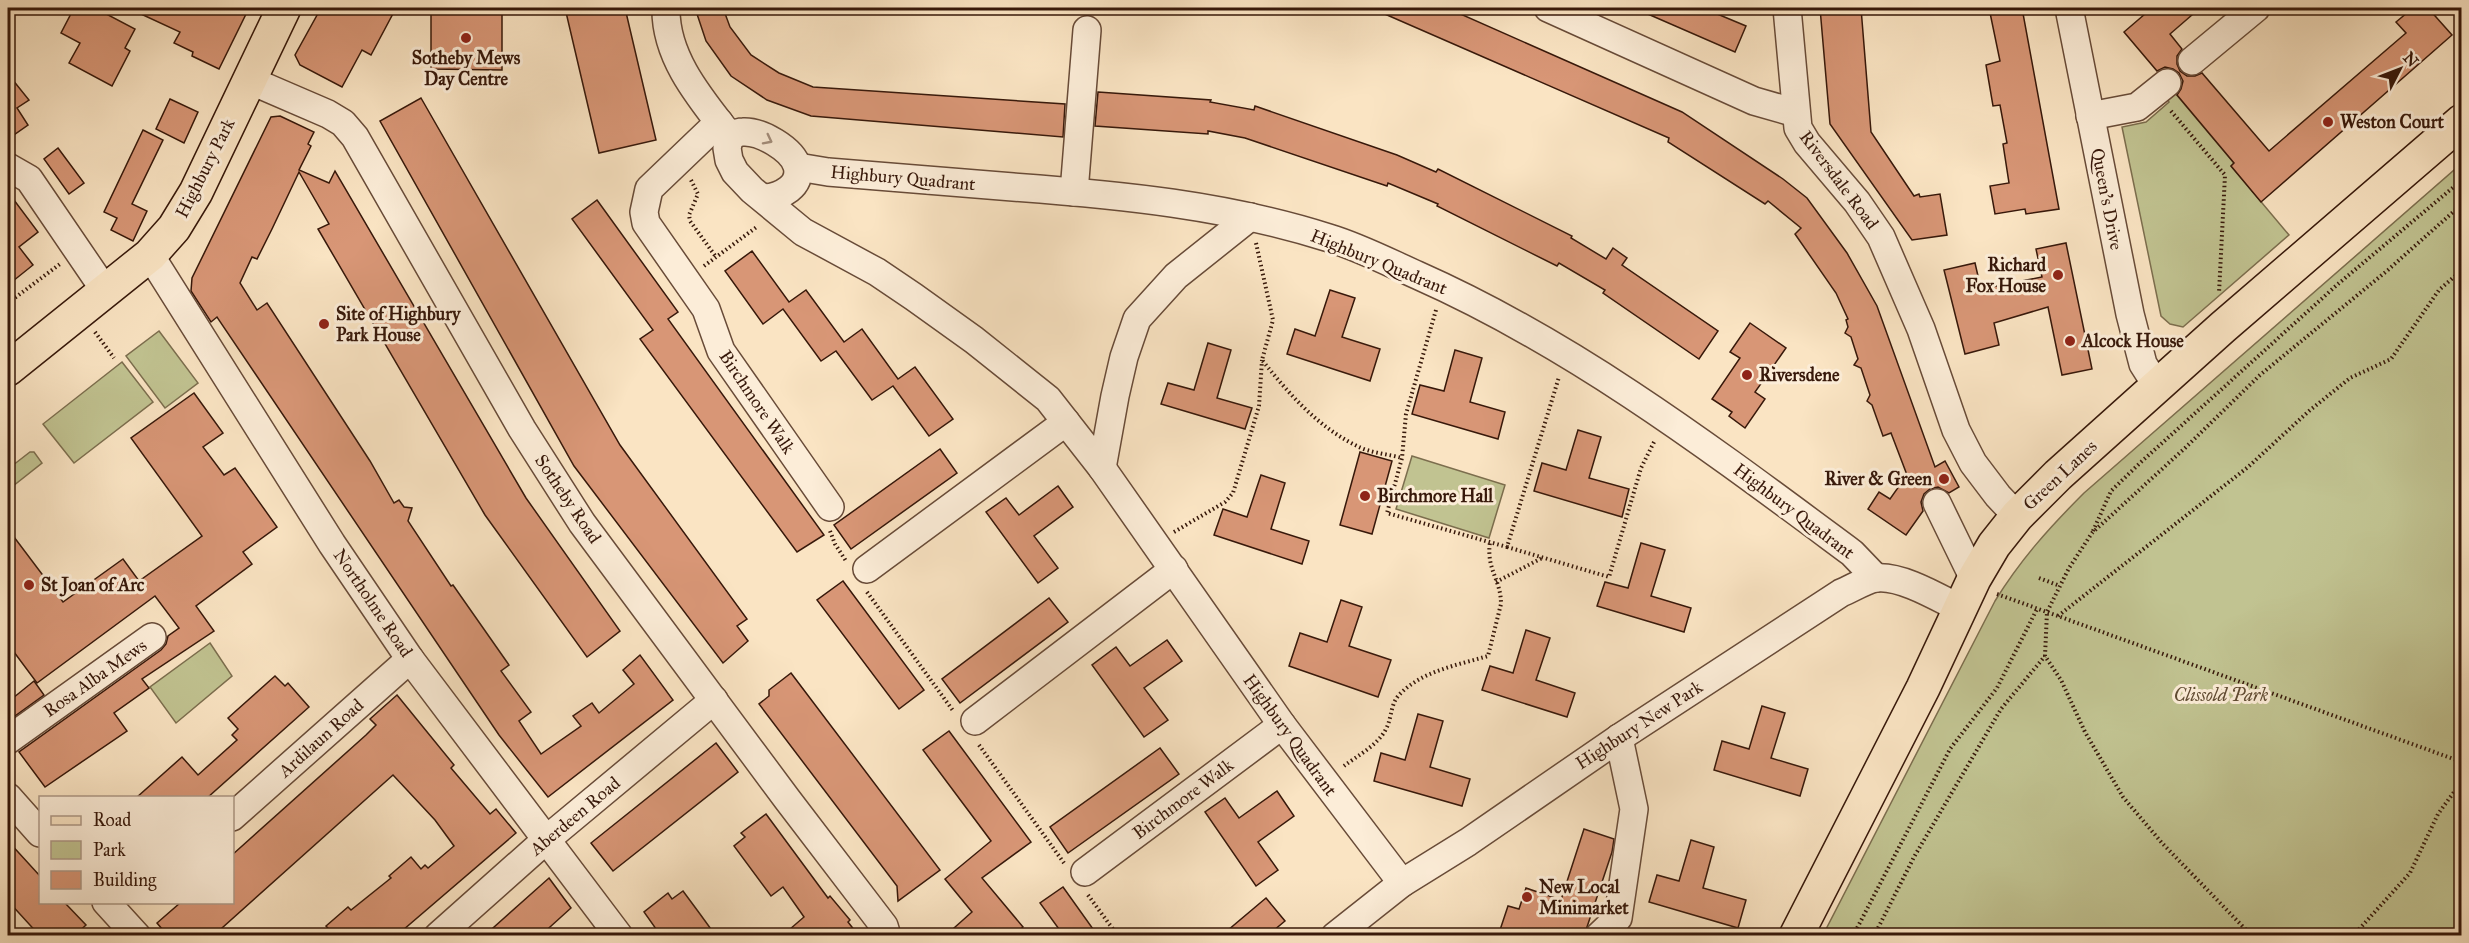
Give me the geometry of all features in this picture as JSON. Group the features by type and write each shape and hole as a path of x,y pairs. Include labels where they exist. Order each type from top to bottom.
{"main road":[{"name":"Highbury Park","path":"8,369 106,292 150,255 164,240 186,211 284,8"},
{"name":"Green Lanes","path":"1796,936 1961,609 1984,586 1995,545 2017,516 2044,488 2157,386 2462,121"}],"street":[{"name":"Highbury Quadrant","path":"666,8 670,40 684,72 724,129 735,172 752,190 803,232 877,272 974,340 1048,399 1102,468 1282,725 1402,884"},
{"name":"Riversdale Road","path":"1548,8 1754,101 1796,113 1798,128 1807,143 1857,202 1881,237 1921,328 1956,430 1951,442 1960,461 1973,463 2017,516"},
{"path":"1787,8 1796,113"},
{"name":"Queen's Drive","path":"2069,8 2128,304 2143,364 2157,386"},
{"path":"2193,61 2256,8"},
{"path":"1074,192 1087,30"},
{"name":"Sotheby Road","path":"249,80 328,114 343,123 355,137 546,470 582,523 884,926 887,936"},
{"path":"2090,116 2138,107 2161,87"},
{"name":"Birchmore Walk","path":"724,129 678,160 649,189 644,212 646,223 706,309 721,351 830,507"},
{"path":"724,129 754,134 783,149 798,167 793,185 777,197 772,205"},
{"path":"8,167 29,179 106,292"},
{"name":"Highbury Quadrant","path":"798,167 828,172 1074,192 1197,206 1329,238 1443,286 1566,353 1666,417 1852,553 1876,578"},
{"path":"1102,468 1124,357 1137,319 1176,276 1250,217"},
{"name":"Northolme Road","path":"150,255 332,544 410,659 619,936"},
{"path":"867,569 1066,422"},
{"path":"1937,503 1984,586"},
{"path":"975,721 1174,569"},
{"path":"1876,578 1893,580 1922,589 1961,609"},
{"name":"Highbury New Park","path":"1335,936 1402,884 1468,842 1619,738 1840,593 1876,578"},
{"name":"Rosa Alba Mews","path":"8,740 152,637"},
{"name":"Ardilaun Road","path":"234,815 410,659"},
{"name":"Aberdeen Road","path":"438,936 547,839 714,700"},
{"name":"Birchmore Walk","path":"1085,872 1282,725"},
{"path":"1599,936 1618,918 1634,809 1619,738"},
{"path":"8,797 39,832"}],"path":[{"path":"2161,87 2225,175 2219,294 2237,315"},
{"path":"678,160 698,194 689,215 690,221 716,257"},
{"path":"2252,936 2162,843 2123,797 2090,740 2061,680 2045,656 2047,612 2069,568 2092,533 2111,491 2330,291 2462,180"},
{"path":"2092,533 2260,375 2388,270 2462,204"},
{"path":"686,280 716,257 772,205"},
{"path":"1155,543 1225,502 1233,493 1259,406 1262,360 1273,320 1250,217"},
{"path":"8,303 79,251"},
{"path":"2058,616 2248,467 2308,411 2350,378 2391,360 2439,290 2462,270"},
{"path":"1443,286 1406,414 1402,458 1387,513 1609,577 1641,468 1666,417"},
{"path":"1507,547 1566,353"},
{"path":"1262,360 1289,394 1326,427 1359,447 1402,458"},
{"path":"1324,780 1381,737 1386,729 1393,703 1411,684 1426,676 1488,656 1501,604 1501,595 1488,557 1490,542"},
{"path":"1496,582 1542,558"},
{"path":"2039,578 2060,586"},
{"path":"1984,586 2037,609 2462,762"},
{"path":"1853,936 1950,749 1997,688 2037,609"},
{"path":"1874,936 1914,857 2001,709 2045,656"},
{"path":"2353,936 2410,873 2438,814 2462,781"},
{"path":"2290,936 2304,932 2319,932 2327,936"}],"green space":[{"path":"2175,93 2234,163 2231,166 2289,235 2183,327 2170,324 2161,316 2122,127 2146,122 2169,102 2168,100"},
{"name":"Clissold Park","path":"2461,164 2461,935 1823,935 1995,601 2036,544 2084,493"},
{"path":"159,331 198,383 165,408 126,356"},
{"path":"122,362 153,402 74,463 43,424"},
{"path":"30,452 34,452 42,463 8,490 8,469"},
{"path":"1412,456 1505,485 1489,538 1396,509"},
{"path":"210,643 232,676 176,723 150,687"}],"building":[{"path":"74,8 95,8 135,29 125,48 130,51 112,86 69,63 80,43 61,33"},
{"path":"128,8 249,8 219,69 192,56 193,52 174,43 180,32"},
{"path":"321,8 396,8 371,55 362,50 342,87 300,65 295,55"},
{"name":"Sotheby Mews Day Centre","path":"431,8 502,8 502,70 431,69"},
{"path":"565,8 625,8 656,140 599,153"},
{"path":"695,8 723,8 730,27 751,55 779,73 813,87 1065,104 1063,137 811,116 767,100 731,76 706,41"},
{"path":"1371,8 1447,8 1682,112 1783,179 1807,198 1847,253 1877,306 1935,467 1945,461 1959,487 1949,493 1938,487 1924,494 1921,502 1923,511 1906,535 1868,509 1879,492 1890,499 1907,475 1891,433 1883,436 1872,405 1867,401 1870,395 1861,368 1854,365 1858,359 1851,337 1845,333 1848,319 1836,293 1795,234 1801,228 1768,201 1765,204 1668,142 1669,138"},
{"path":"1634,8 1703,8 1746,26 1735,52"},
{"path":"1820,8 1861,8 1871,132 1914,196 1940,194 1947,235 1912,240 1830,124"},
{"path":"1989,8 2022,8 2059,209 2026,214 2025,209 1995,214 1990,186 2009,183 2003,144 2007,143 2000,105 1993,106 1986,65 2000,61"},
{"name":"Weston Court","path":"2152,8 2200,8 2170,34 2182,49 2177,56 2180,71 2187,76 2202,73 2269,151 2406,33 2396,22 2413,8 2428,8 2452,35 2261,202 2231,166 2234,163 2177,95 2183,81 2179,73 2165,67 2157,71 2124,32"},
{"path":"8,74 29,100 17,108 28,125 8,139"},
{"path":"1098,92 1211,100 1210,102 1254,110 1255,106 1397,155 1436,172 1438,169 1572,236 1571,238 1606,259 1613,248 1627,258 1622,265 1718,331 1699,359 1603,293 1605,290 1559,263 1557,266 1437,206 1438,204 1388,183 1387,186 1245,138 1208,131 1208,134 1095,126"},
{"path":"421,98 620,445 747,619 737,626 748,641 723,663 574,466 380,121"},
{"path":"170,99 198,112 184,143 156,129"},
{"path":"280,116 314,132 308,144 311,146 299,170 329,183 335,171 526,498 620,631 587,657 485,515 318,229 329,224 299,172 257,259 252,257 240,283 257,310 267,303 370,461 394,503 399,500 404,507 412,508 408,521 451,586 453,585 509,665 501,671 531,712 519,721 541,754 581,726 573,716 592,703 599,713 634,684 623,670 640,655 673,700 548,797 499,735 217,317 211,322 191,291 192,278 271,117"},
{"path":"143,130 163,140 132,204 147,211 133,241 111,230 117,218 104,212"},
{"path":"58,148 84,183 69,194 44,159"},
{"path":"8,192 38,232 19,247 33,265 8,285"},
{"path":"597,200 678,312 668,319 824,535 797,552 640,339 653,330 572,219"},
{"path":"2066,243 2092,369 2062,375 2048,307 1994,323 1999,345 1965,354 1944,270 1975,263 1981,289 2042,277 2036,249"},
{"path":"752,251 789,302 806,290 844,342 862,329 898,379 915,367 953,419 929,436 893,386 872,400 836,351 821,361 783,309 763,324 725,271"},
{"path":"1330,290 1355,298 1342,337 1380,349 1370,381 1287,354 1295,329 1315,336"},
{"name":"Riversdene","path":"1750,323 1786,348 1755,392 1765,399 1745,428 1729,416 1732,412 1712,399 1740,358 1730,352"},
{"path":"1208,343 1231,350 1217,398 1252,408 1245,429 1161,404 1168,383 1194,390"},
{"path":"1455,350 1482,358 1470,402 1505,412 1498,439 1412,414 1420,385 1444,391"},
{"path":"194,393 223,433 203,447 224,475 235,468 277,527 243,552 252,564 196,606 214,631 142,679 149,688 114,713 127,731 45,787 19,752 161,650 168,636 179,628 155,596 37,683 8,644 8,529 63,602 123,559 139,581 202,536 131,438"},
{"path":"1578,430 1601,437 1589,478 1629,489 1622,517 1534,491 1542,463 1566,470"},
{"path":"940,449 957,473 851,549 834,525"},
{"name":"Birchmore Hall","path":"1360,452 1392,461 1372,534 1340,525"},
{"path":"1261,475 1285,483 1271,529 1309,541 1302,564 1214,535 1223,509 1247,517"},
{"path":"1058,486 1073,507 1034,536 1058,568 1038,583 986,512 1006,498 1019,515"},
{"path":"1641,543 1665,550 1651,596 1691,608 1684,632 1597,606 1605,582 1628,588"},
{"path":"843,581 924,690 899,709 817,600"},
{"path":"1049,598 1068,622 960,703 942,679"},
{"path":"1341,600 1362,607 1349,646 1391,660 1378,697 1289,666 1300,633 1327,642"},
{"path":"1526,630 1550,638 1536,680 1575,693 1567,717 1482,690 1490,666 1513,673"},
{"path":"1167,640 1182,661 1144,688 1168,720 1144,737 1092,665 1116,647 1130,666"},
{"path":"791,673 940,870 898,901 897,886 759,704 769,696 769,690"},
{"path":"275,676 285,686 288,683 309,707 209,796 138,796 182,757 198,775 237,740 232,735 238,729 228,718"},
{"path":"34,681 44,695 8,721 8,702"},
{"path":"397,695 454,765 451,768 490,814 496,809 516,833 396,936 335,936 326,926 348,907 351,910 391,878 389,876 411,857 421,869 425,865 428,868 454,846 435,820 393,775 213,936 168,936 157,923 179,904 234,904 234,853 366,735 376,725 370,719"},
{"path":"1762,706 1785,713 1771,758 1808,769 1800,796 1714,770 1722,741 1749,749"},
{"path":"1418,714 1443,721 1430,767 1470,779 1462,806 1374,781 1381,753 1405,760"},
{"path":"949,731 1031,842 982,878 1023,927 1013,936 945,936 972,912 945,879 991,841 923,750"},
{"path":"716,743 738,772 613,871 591,843"},
{"path":"1160,748 1179,774 1068,853 1050,827"},
{"path":"1277,791 1294,816 1258,842 1278,870 1256,886 1205,812 1225,798 1239,818"},
{"path":"766,814 828,898 830,896 850,920 848,922 859,936 782,936 804,917 783,887 771,896 734,846 745,837 741,833"},
{"path":"1584,829 1614,839 1612,852 1584,936 1571,936 1552,929 1550,936 1498,936 1508,906 1519,909 1526,888 1561,900"},
{"path":"1691,840 1714,847 1703,888 1746,900 1738,928 1649,902 1657,875 1679,881"},
{"path":"8,841 39,875 39,904 66,904 86,925 74,936 40,936 8,901"},
{"path":"549,878 571,908 540,936 484,936"},
{"path":"1063,887 1098,936 1064,936 1040,903"},
{"path":"683,891 716,936 661,936 644,912 668,893 672,899"},
{"path":"1266,898 1285,921 1267,936 1221,936"}],"place":[{"name":"Sotheby Mews Day Centre","path":"466,38"},
{"name":"Weston Court","path":"2328,122"},
{"name":"Richard Fox House","path":"2058,275"},
{"name":"Site of Highbury Park House","path":"324,324"},
{"name":"Alcock House","path":"2070,341"},
{"name":"Riversdene","path":"1747,375"},
{"name":"River & Green","path":"1944,479"},
{"name":"Birchmore Hall","path":"1365,496"},
{"name":"St Joan of Arc","path":"29,585"},
{"name":"New Local Minimarket","path":"1527,897"}]}
